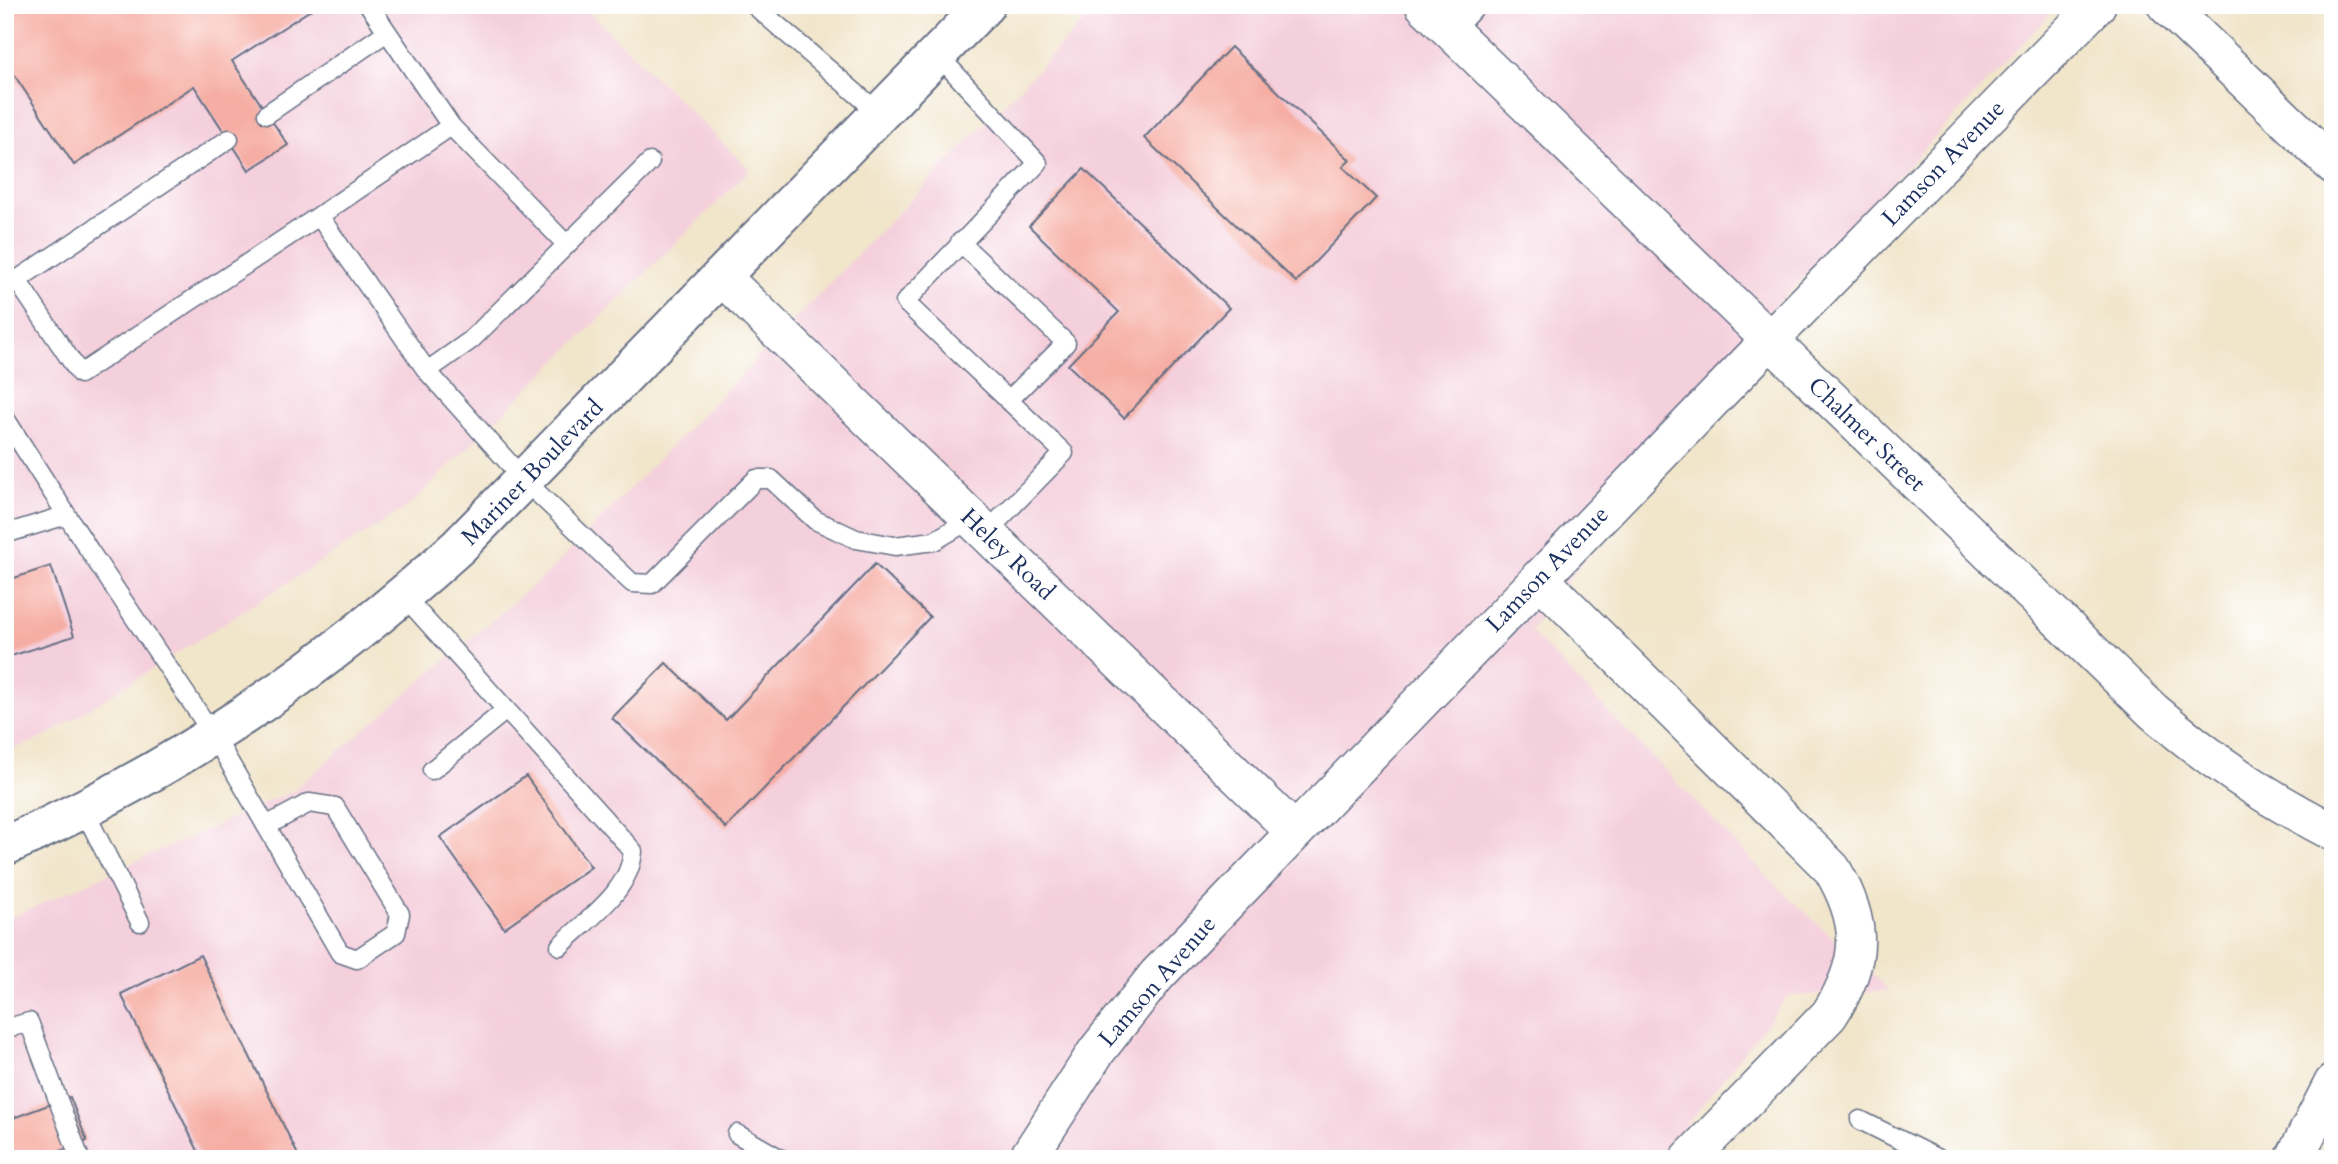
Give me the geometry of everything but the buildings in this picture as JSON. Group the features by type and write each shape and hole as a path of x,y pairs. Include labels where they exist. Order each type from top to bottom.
{"main road":[{"name":"Mariner Boulevard","path":"5,846 83,810 214,736 275,696 404,596 459,547 985,5"}],"street":[{"name":"Chalmer Street","path":"1424,5 2163,719 2203,754 2268,799 2333,832"},
{"name":"Lamson Avenue","path":"1027,1159 1096,1052 1157,975 2097,5"},
{"path":"2166,5 2333,165"},
{"name":"Heley Road","path":"722,277 1294,831"},
{"path":"1539,578 1832,869 1849,897 1857,929 1855,962 1844,993 1829,1015 1689,1159"},
{"path":"2294,1159 2333,1083"}],"lane":[{"path":"369,5 451,126 567,245"},
{"path":"754,5 880,114"},
{"path":"1452,32 1477,5"},
{"path":"267,114 387,32"},
{"path":"318,216 427,371 524,480 632,583 652,584 756,480 771,480 815,520 856,539 894,546 934,541 979,526 1064,453 905,302 1038,163 937,54"},
{"path":"229,139 17,280 80,374 451,126"},
{"path":"427,371 471,340 650,162"},
{"path":"960,242 1066,343 1008,401"},
{"path":"5,418 214,736 340,953 357,959 396,933 400,914 335,807 309,803 267,826"},
{"path":"5,534 67,515"},
{"path":"404,596 633,851 631,867 624,883 560,946"},
{"path":"432,770 506,710"},
{"path":"83,810 140,922"},
{"path":"5,1029 29,1022 80,1159"},
{"path":"1860,1120 1938,1159"},
{"path":"737,1134 781,1159"}],"shaded area":[{"path":"5,5 582,5 750,170 410,505 45,737 5,752"},
{"path":"1100,5 2059,5 1763,320 1530,631 1776,885 1890,991 1788,996 1660,1159 5,1159 5,920 292,791 550,571"}]}
